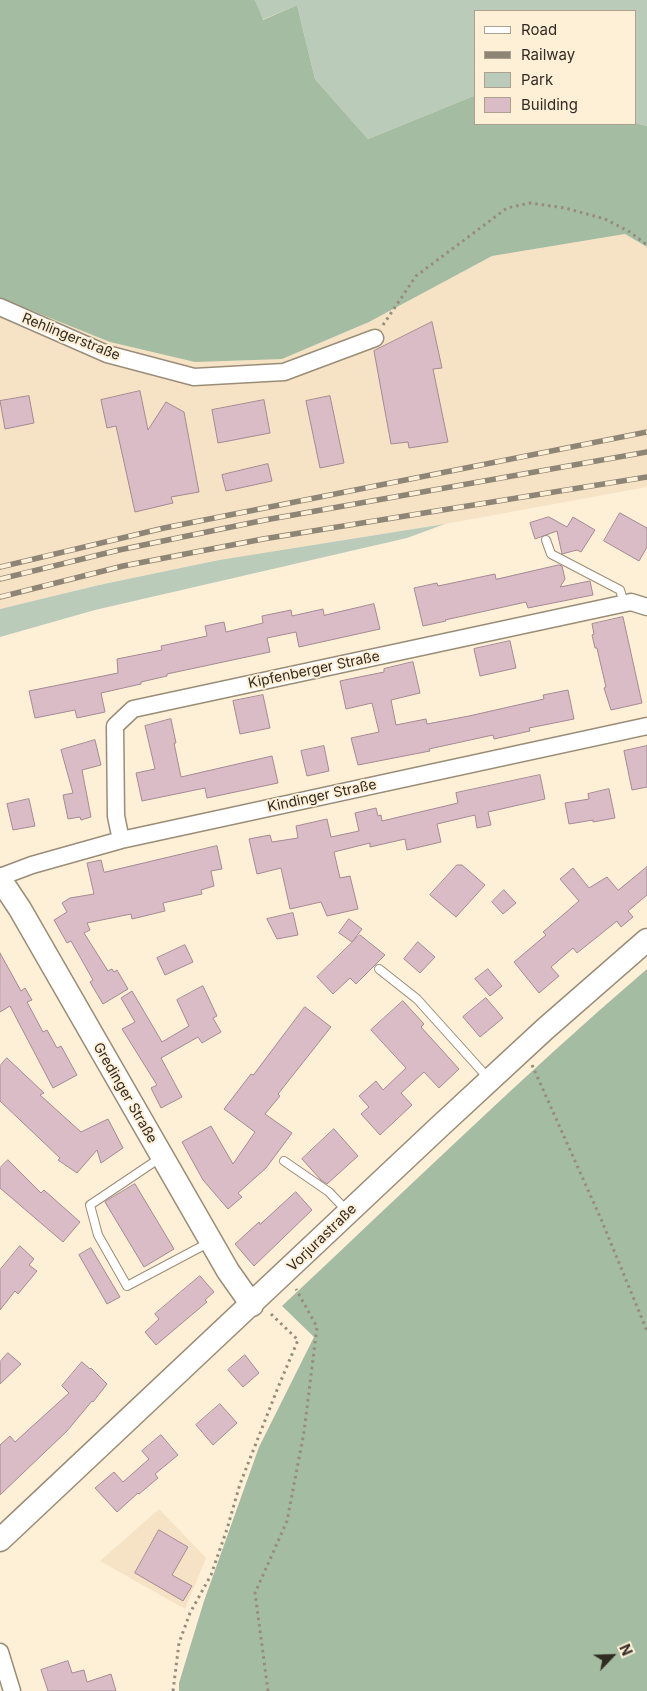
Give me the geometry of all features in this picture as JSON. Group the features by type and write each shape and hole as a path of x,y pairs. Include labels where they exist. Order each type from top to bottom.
{"main road":[{"name":"Gredinger Straße","path":"0,878 20,909 234,1281 254,1302"},
{"name":"Vorjurastraße","path":"0,1540 520,1052 647,940"}],"street":[{"name":"Rehlingerstraße","path":"0,307 106,354 194,377 284,372 374,338"},
{"path":"628,602 647,607"},
{"name":"Kipfenberger Straße","path":"121,840 116,816 115,726 133,709 628,602"},
{"name":"Kindinger Straße","path":"0,878 32,865 121,840 647,726"},
{"path":"0,1652 12,1691"}],"lane":[{"path":"546,540 551,554 620,590 628,602"},
{"path":"379,969 417,999 490,1080"},
{"path":"162,1157 90,1205 98,1235 107,1252 127,1286 211,1242"},
{"path":"284,1161 329,1192 349,1212"}],"path":[{"path":"374,338 416,276 507,208 530,204 565,208 605,219 630,232 647,245"},
{"path":"520,1052 532,1065 601,1219 647,1332"},
{"path":"268,1691 255,1592 287,1521 304,1432 317,1327 296,1289"},
{"path":"173,1691 179,1643 190,1613 211,1575 240,1484 298,1340 254,1302"}],"shaded area":[{"path":"625,234 647,247 647,487 445,524 219,560 99,585 0,609 0,298 110,342 282,359 369,322 492,256"},
{"path":"159,1509 206,1558 185,1609 100,1561"}],"green space":[{"path":"0,0 255,0 263,20 297,5 315,79 368,139 474,96 474,125 637,125 637,123 647,126 647,247 625,234 492,256 369,322 282,359 195,362 110,342 0,298"},
{"path":"255,0 647,0 647,126 637,123 637,10 474,10 474,96 368,139 315,79 297,5 262,20"},
{"path":"445,524 407,538 95,610 0,637 0,609 99,585 219,560"},
{"path":"647,969 647,1691 179,1691 179,1683 204,1601 259,1447 314,1337 282,1306 508,1093"}],"building":[{"path":"432,322 442,368 433,369 448,442 409,448 408,442 391,444 374,351"},
{"path":"140,391 148,430 166,402 184,412 199,492 171,497 173,503 135,512 116,426 107,428 101,400"},
{"path":"29,396 34,423 5,429 0,401"},
{"path":"330,396 344,463 320,468 306,401"},
{"path":"264,400 270,433 218,443 212,410"},
{"path":"268,464 272,481 226,491 222,475"},
{"path":"620,513 647,528 647,547 639,561 604,541"},
{"path":"549,517 567,527 573,517 595,530 581,552 577,550 562,554 557,531 535,539 530,523"},
{"path":"559,565 562,566 565,579 560,587 590,581 593,595 528,608 526,602 423,626 414,588 437,583 438,586 495,574 496,579"},
{"path":"374,604 380,629 299,647 296,632 267,638 270,652 167,674 167,676 141,682 141,684 101,693 105,712 77,718 75,710 35,718 29,691 118,673 117,659 162,650 161,646 207,636 205,626 224,622 226,632 263,623 262,616 291,610 292,616 323,609 324,615"},
{"path":"623,617 642,703 611,710 604,688 606,687 597,648 595,648 592,635 594,634 592,624"},
{"path":"510,641 516,668 480,676 474,649"},
{"path":"413,662 420,693 391,700 396,725 426,719 427,724 469,716 544,699 543,695 568,690 574,719 529,728 530,731 494,739 493,735 429,749 430,751 358,765 351,738 379,732 372,703 346,709 340,681 384,672 384,669"},
{"path":"263,695 270,728 240,734 233,701"},
{"path":"171,719 181,777 272,756 278,783 207,798 205,788 142,801 136,773 155,769 145,726"},
{"path":"95,740 101,765 82,770 91,817 81,820 80,817 68,819 63,795 73,793 61,750"},
{"path":"324,746 329,771 307,776 301,751"},
{"path":"647,746 647,787 632,790 624,751"},
{"path":"540,775 545,799 488,812 491,825 477,828 475,815 437,824 441,842 407,850 405,839 370,847 370,843 334,852 340,878 350,876 358,909 327,916 321,902 290,909 281,868 257,874 249,839 270,835 272,842 298,838 296,826 327,819 331,837 359,831 355,813 376,808 378,816 381,815 382,821 458,803 456,793"},
{"path":"609,789 615,818 569,824 565,803 589,799 588,794"},
{"path":"29,799 35,826 13,830 7,804"},
{"path":"217,846 222,869 211,871 214,886 201,890 202,894 163,903 165,911 132,919 131,914 87,923 90,930 84,933 108,971 112,969 114,972 117,970 128,989 103,1004 90,982 93,980 71,941 67,943 54,920 67,912 62,903 70,898 94,894 87,863 101,860 104,872"},
{"path":"457,865 462,865 485,885 456,917 430,895"},
{"path":"647,867 647,895 628,911 633,917 621,927 617,921 577,953 573,948 551,967 559,976 539,993 514,962 546,935 543,932 579,901 560,879 573,868 589,888 607,877 618,890"},
{"path":"504,890 516,903 503,914 492,902"},
{"path":"293,913 298,935 277,939 267,919"},
{"path":"349,919 362,929 352,942 339,933"},
{"path":"360,935 385,955 356,984 350,978 333,994 317,977"},
{"path":"418,942 435,957 420,973 404,959"},
{"path":"185,945 193,962 165,975 157,958"},
{"path":"0,953 21,991 25,988 32,1000 27,1002 43,1032 47,1030 57,1048 61,1046 77,1075 53,1088 10,1006 0,1012"},
{"path":"488,969 502,986 490,996 475,979"},
{"path":"203,986 217,1016 213,1018 221,1032 202,1043 198,1037 161,1058 182,1097 161,1108 151,1088 157,1085 122,1029 135,1022 121,998 132,991 162,1042 189,1026 177,1000"},
{"path":"486,998 503,1018 480,1037 463,1017"},
{"path":"403,1001 424,1024 421,1027 459,1069 439,1088 424,1072 401,1093 412,1105 380,1135 361,1114 369,1107 359,1096 376,1081 383,1090 406,1068 371,1030"},
{"path":"305,1007 331,1027 278,1094 280,1096 265,1114 292,1133 266,1168 238,1193 242,1197 228,1209 203,1180 182,1142 211,1126 233,1164 255,1132 224,1109 251,1074 253,1075"},
{"path":"7,1058 44,1093 40,1095 81,1132 108,1119 123,1148 101,1163 97,1150 77,1173 58,1160 60,1158 0,1101 0,1066"},
{"path":"334,1129 358,1156 327,1184 302,1159"},
{"path":"8,1160 41,1193 44,1190 80,1222 63,1242 0,1188 0,1168"},
{"path":"135,1184 174,1249 144,1267 105,1202"},
{"path":"296,1192 312,1210 254,1266 235,1244"},
{"path":"20,1246 34,1259 29,1265 37,1271 18,1294 15,1291 0,1310 0,1270"},
{"path":"91,1248 120,1297 107,1304 79,1255"},
{"path":"200,1276 214,1292 205,1300 207,1302 156,1345 145,1332 159,1319 155,1314"},
{"path":"8,1353 21,1364 0,1384 0,1362"},
{"path":"245,1355 259,1373 243,1387 228,1370"},
{"path":"82,1362 107,1384 67,1431 0,1495 0,1445 10,1436 15,1442 69,1393 62,1386"},
{"path":"220,1404 237,1423 213,1445 196,1425"},
{"path":"161,1435 178,1455 155,1474 158,1478 117,1512 95,1488 114,1472 123,1482 149,1459 142,1451"},
{"path":"159,1530 188,1547 172,1575 192,1586 183,1601 135,1573"},
{"path":"68,1661 72,1673 84,1670 87,1682 111,1674 116,1691 48,1691 41,1670"}],"railway":[{"path":"0,567 164,528 647,432"},
{"path":"0,579 119,550 265,520 647,452"},
{"path":"0,597 123,566 263,539 647,477"}]}
